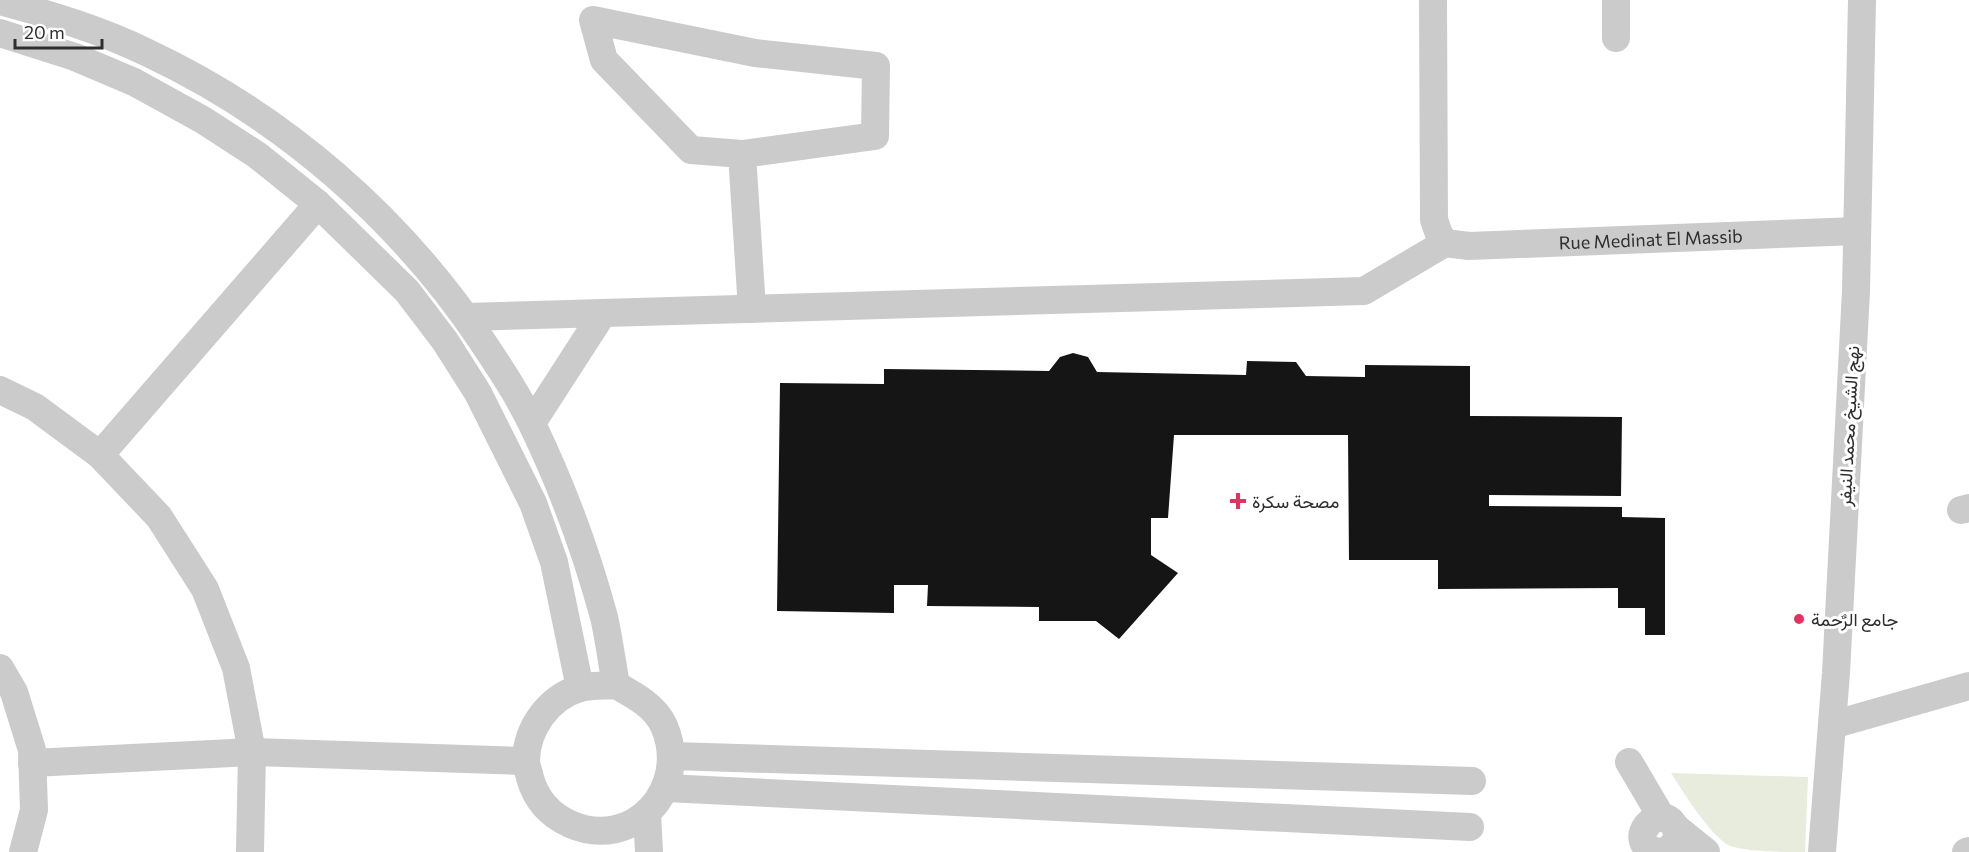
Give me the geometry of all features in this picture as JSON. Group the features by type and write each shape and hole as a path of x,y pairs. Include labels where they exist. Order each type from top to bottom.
{"street":[{"path":"466,317 1364,291 1445,243 1434,219 1433,0"},
{"path":"1616,0 1616,38"},
{"name":"نهج الشيخ محمد النيفر","path":"1822,852 1832,725 1856,291 1862,0"},
{"path":"0,2 42,12 148,52 195,77 263,119 324,164 434,274 466,317 532,423 560,487 582,546 604,619 616,685"},
{"path":"593,20 755,52 876,66 874,136 742,154 691,150 604,60 593,20"},
{"path":"0,33 75,57 134,82 203,120 257,155 318,204 407,291 445,341 478,393 533,503 554,562 580,688"},
{"path":"742,154 752,309"},
{"path":"100,454 318,204"},
{"name":"Rue Medinat El Massib","path":"1445,243 1469,246 1857,231"},
{"path":"532,423 603,313"},
{"path":"0,390 35,407 100,454 159,517 205,589 236,668 252,752 250,852"},
{"path":"0,668 14,692 32,750 33,810 23,852"},
{"path":"616,685 643,700 664,724 672,756 666,788 647,814 619,841 585,831 556,818 534,793 526,762 532,729 551,703 580,688 616,685"},
{"path":"1832,725 1969,686"},
{"path":"32,763 252,752 526,762"},
{"path":"672,756 1472,781"},
{"path":"1629,762 1668,822 1706,852"},
{"path":"666,788 1470,827"},
{"path":"647,814 649,852"},
{"path":"1660,852 1646,845 1643,833 1647,823 1656,818 1668,822"}],"green space":[{"path":"1671,773 1808,777 1805,852 1757,851 1730,846 1706,824"}],"building":[{"name":"مصحة سكرة","path":"1073,353 1088,357 1097,372 1246,375 1247,361 1296,362 1306,376 1365,377 1365,365 1470,366 1470,416 1622,417 1621,496 1489,495 1489,506 1622,507 1622,517 1665,518 1665,635 1645,635 1645,608 1618,608 1618,588 1438,589 1438,560 1349,560 1348,435 1174,435 1168,518 1151,518 1151,555 1178,573 1119,639 1096,621 1039,621 1039,607 927,606 928,585 894,585 894,613 777,611 780,383 884,384 884,369 1049,371 1060,357"}],"place":[{"name":"مصحة سكرة","path":"1238,501"},
{"name":"جامع الرٌحمة","path":"1799,619"}]}
